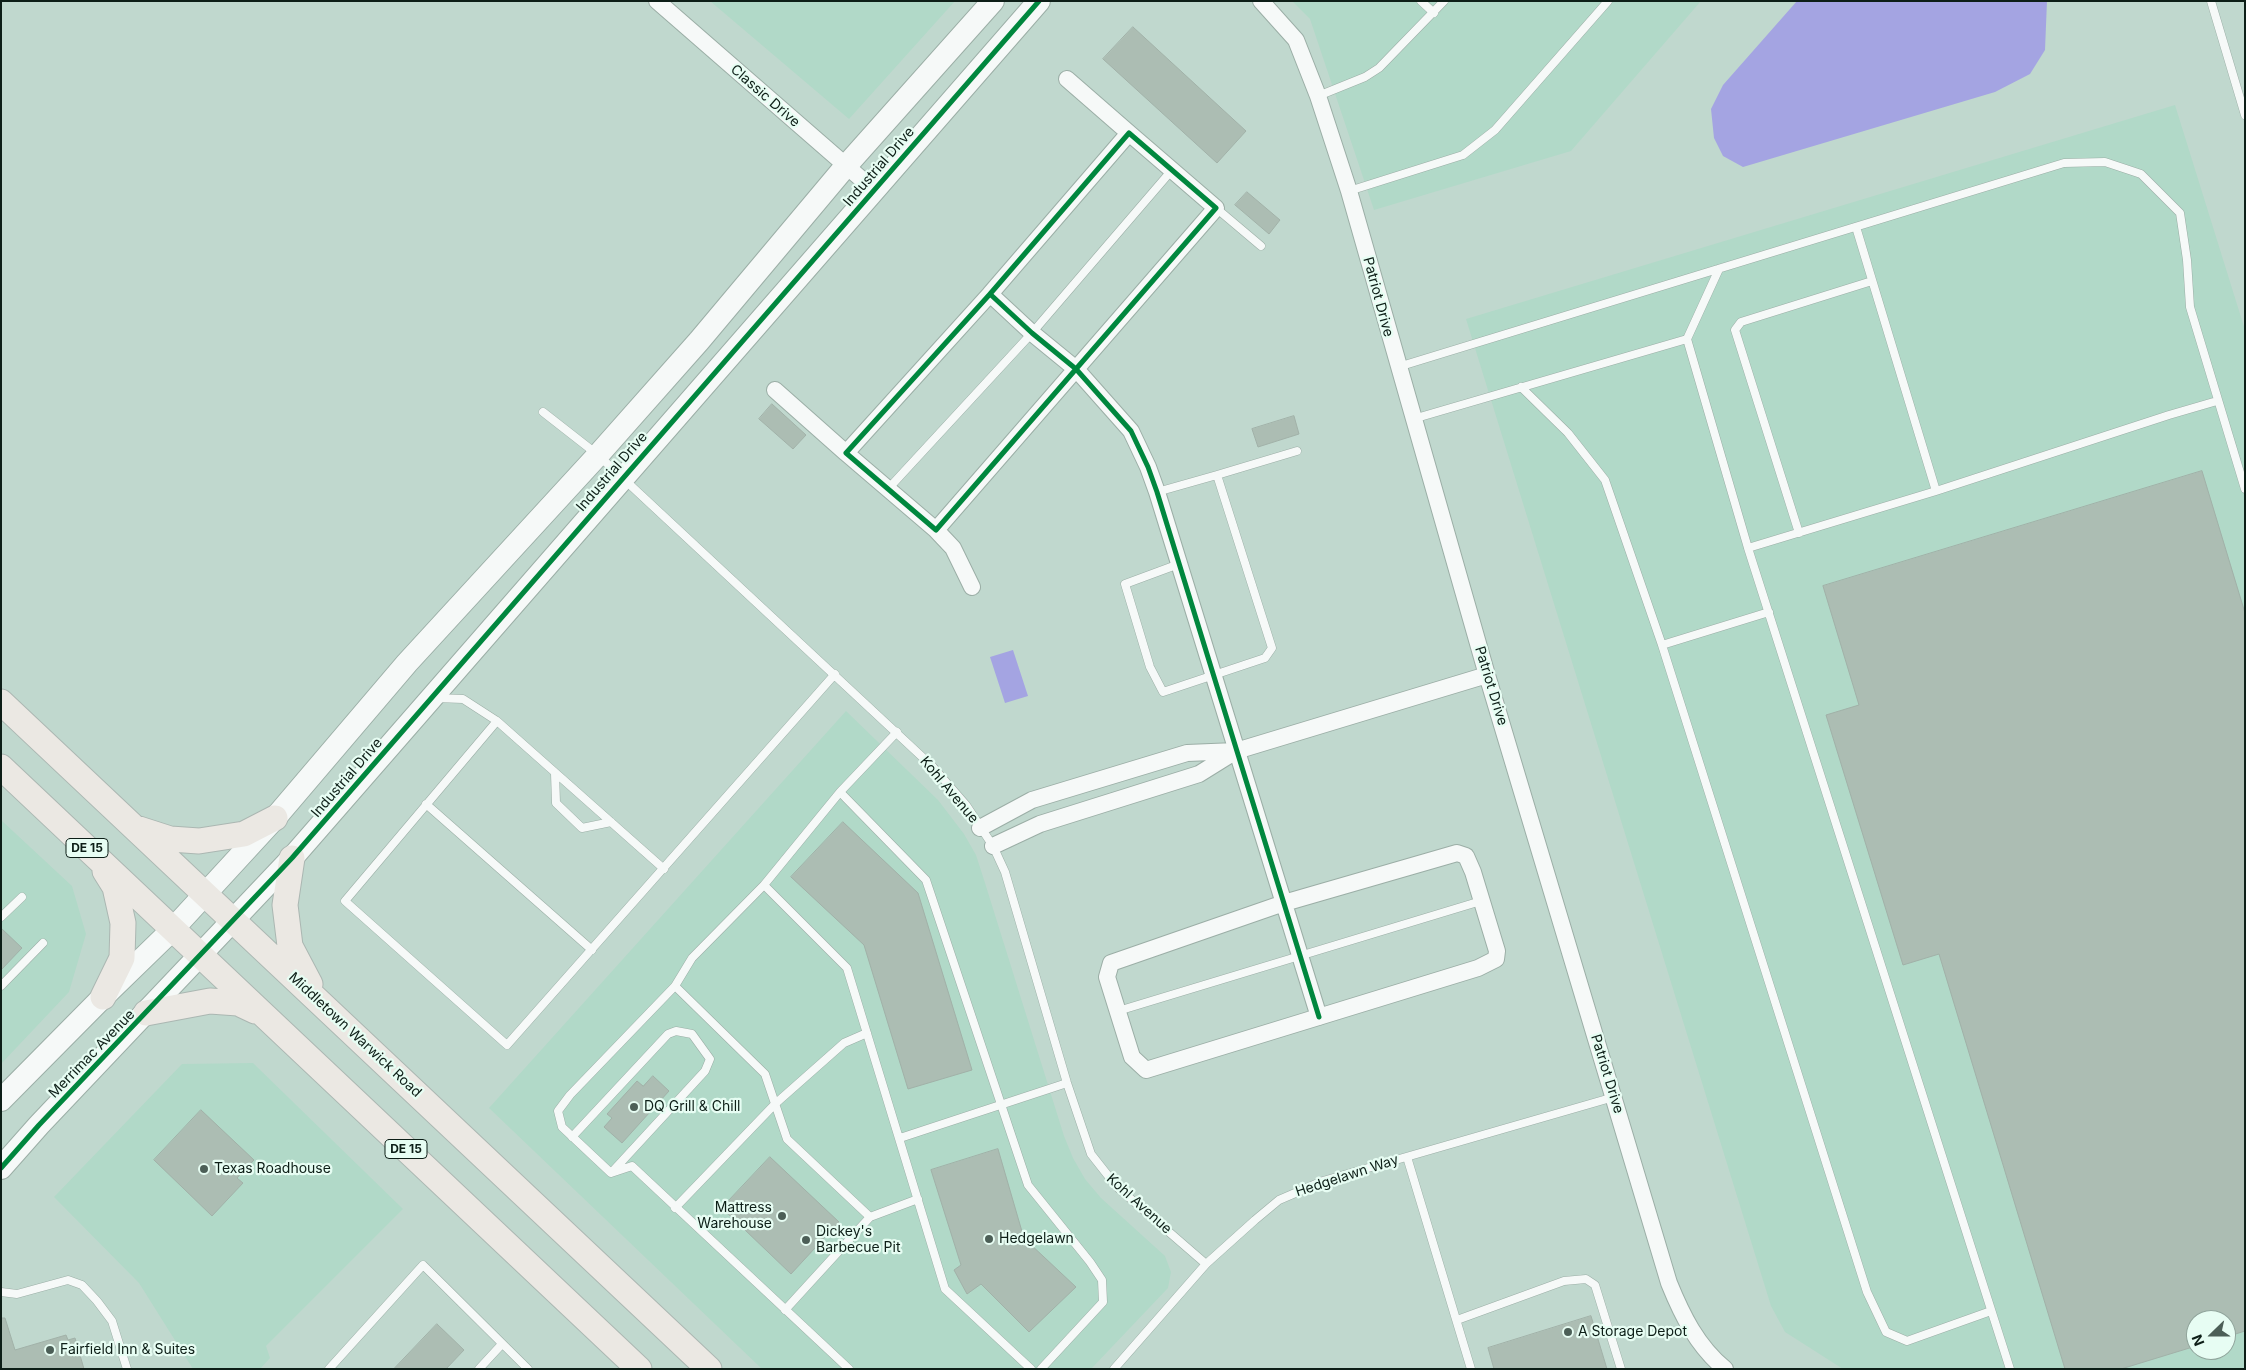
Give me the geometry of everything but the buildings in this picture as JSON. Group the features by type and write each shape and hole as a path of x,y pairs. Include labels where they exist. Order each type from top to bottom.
{"main road":[{"name":"Middletown Warwick Road","path":"1,702 709,1369"},
{"name":"DE 15","path":"1,767 639,1369"},
{"path":"135,828 170,839 199,841 244,834 275,818"},
{"path":"96,856 115,887 123,917 122,958 103,996"},
{"path":"292,858 285,905 290,946 318,1000"},
{"path":"146,1013 210,1001 238,1003 264,1016"}],"street":[{"name":"Classic Drive","path":"657,1 845,167 874,190"},
{"name":"Industrial Drive","path":"204,893 275,818 407,663 598,455 699,341 845,167 994,1"},
{"name":"Industrial Drive","path":"200,955 292,858 1039,1"},
{"name":"Patriot Drive","path":"1262,1 1296,40 1318,96 1349,191 1487,675 1669,1283 1678,1305 1702,1346 1725,1369"},
{"path":"936,530 1216,208 1067,79"},
{"path":"846,453 990,294 1129,133"},
{"path":"990,294 1032,333 1076,369 1131,431 1148,467 1319,1017"},
{"path":"775,390 936,530 953,548 972,587"},
{"path":"980,828 1032,800 1187,753 1236,751 1487,675"},
{"path":"993,846 1040,824 1200,774 1236,751"},
{"path":"1457,853 1466,856 1473,872 1497,951 1496,959 1478,968 1146,1070 1132,1057 1107,977 1111,962 1284,903 1457,853"},
{"path":"1,1100 103,996 172,930 204,893"},
{"name":"Merrimac Avenue","path":"1,1168 39,1125 200,955"}],"lane":[{"path":"1421,1 1434,13"},
{"path":"1318,96 1365,77 1379,68 1444,1"},
{"path":"1349,191 1463,155 1495,130 1608,1"},
{"path":"2211,1 2245,115"},
{"path":"1398,367 2064,163 2105,162 2141,174 2180,213 2187,260 2190,307 2245,489"},
{"path":"888,489 1032,333 1172,170"},
{"path":"1216,208 1261,246"},
{"path":"1856,227 1936,491"},
{"path":"1720,269 1687,339 1748,548 2010,1369"},
{"path":"1799,533 1735,330 1741,322 1872,281"},
{"path":"1413,419 1687,339"},
{"path":"1521,387 1568,433 1605,480 1662,645 1867,1292 1886,1332 1907,1341 1991,1311"},
{"path":"1748,548 1936,491 2169,414 2217,401"},
{"name":"Kohl Avenue","path":"543,412 598,455 835,674 933,767 966,805 993,846 1005,872 1067,1084 1091,1154 1117,1186 1206,1264"},
{"path":"1157,492 1297,451"},
{"path":"1179,564 1124,584 1150,667 1163,692 1265,658 1272,648 1217,474"},
{"path":"1662,645 1769,612"},
{"path":"497,721 345,901 507,1045 835,674"},
{"path":"432,698 463,699 497,721 664,868"},
{"path":"611,1173 562,1127 558,1111 570,1095 675,986 692,958 764,885 840,792 897,732"},
{"path":"555,773 556,803 582,828 611,822"},
{"path":"840,792 926,880 1028,1185 1090,1262 1102,1280 1103,1302 1041,1369"},
{"path":"426,804 592,950"},
{"path":"764,885 847,968 946,1289 1021,1366 1031,1369"},
{"path":"1,917 22,897"},
{"path":"1118,1011 1481,901"},
{"path":"1,986 43,943"},
{"path":"675,986 765,1074 787,1139 870,1217"},
{"path":"572,1137 668,1034 676,1031 692,1034 710,1059 705,1071 611,1173"},
{"path":"675,1208 775,1104 844,1043 867,1034"},
{"path":"900,1138 1067,1084"},
{"name":"Hedgelawn Way","path":"1114,1369 1206,1264 1279,1200 1323,1181 1614,1097"},
{"path":"1406,1157 1471,1369"},
{"path":"611,1173 632,1166 848,1369"},
{"path":"785,1310 870,1217 918,1199"},
{"path":"330,1369 423,1265 528,1369"},
{"path":"1,1292 17,1294 68,1280 82,1285 112,1321 127,1369"},
{"path":"1456,1320 1564,1281 1586,1280 1596,1285 1621,1369"},
{"path":"479,1369 502,1344"}],"shaded area":[{"path":"710,1 955,1 849,119"},
{"path":"1292,1 1701,1 1571,151 1374,210 1310,19"},
{"path":"2175,105 2245,330 2245,1369 1843,1369 1785,1332 1771,1306 1466,319"},
{"path":"846,711 938,800 964,834 976,855 1064,1136 1073,1158 1085,1179 1101,1198 1165,1256 1171,1272 1168,1288 1091,1369 762,1369 489,1108"},
{"path":"1,820 72,886 86,934 69,992 1,1064"},
{"path":"253,1063 403,1209 266,1346 270,1358 260,1369 193,1369 139,1283 54,1197 182,1064"}],"water":[{"path":"1797,1 2047,1 2045,50 2030,74 1995,92 1743,167 1723,156 1714,138 1711,109 1723,85"},
{"path":"1013,650 1028,696 1005,703 990,657"}],"cycle path":[{"path":"1,1168 39,1125 292,858 1039,1"},
{"path":"990,294 1129,133 1216,208 936,530 846,453 990,294 1032,333 1076,369 1131,431 1148,467 1157,492 1319,1017"}],"place":[{"name":"DQ Grill & Chill","path":"634,1107"},
{"name":"Texas Roadhouse","path":"204,1169"},
{"name":"Mattress Warehouse","path":"782,1216"},
{"name":"Hedgelawn","path":"989,1239"},
{"name":"Dickey's Barbecue Pit","path":"806,1240"},
{"name":"A Storage Depot","path":"1568,1332"},
{"name":"Fairfield Inn & Suites","path":"50,1350"}]}
